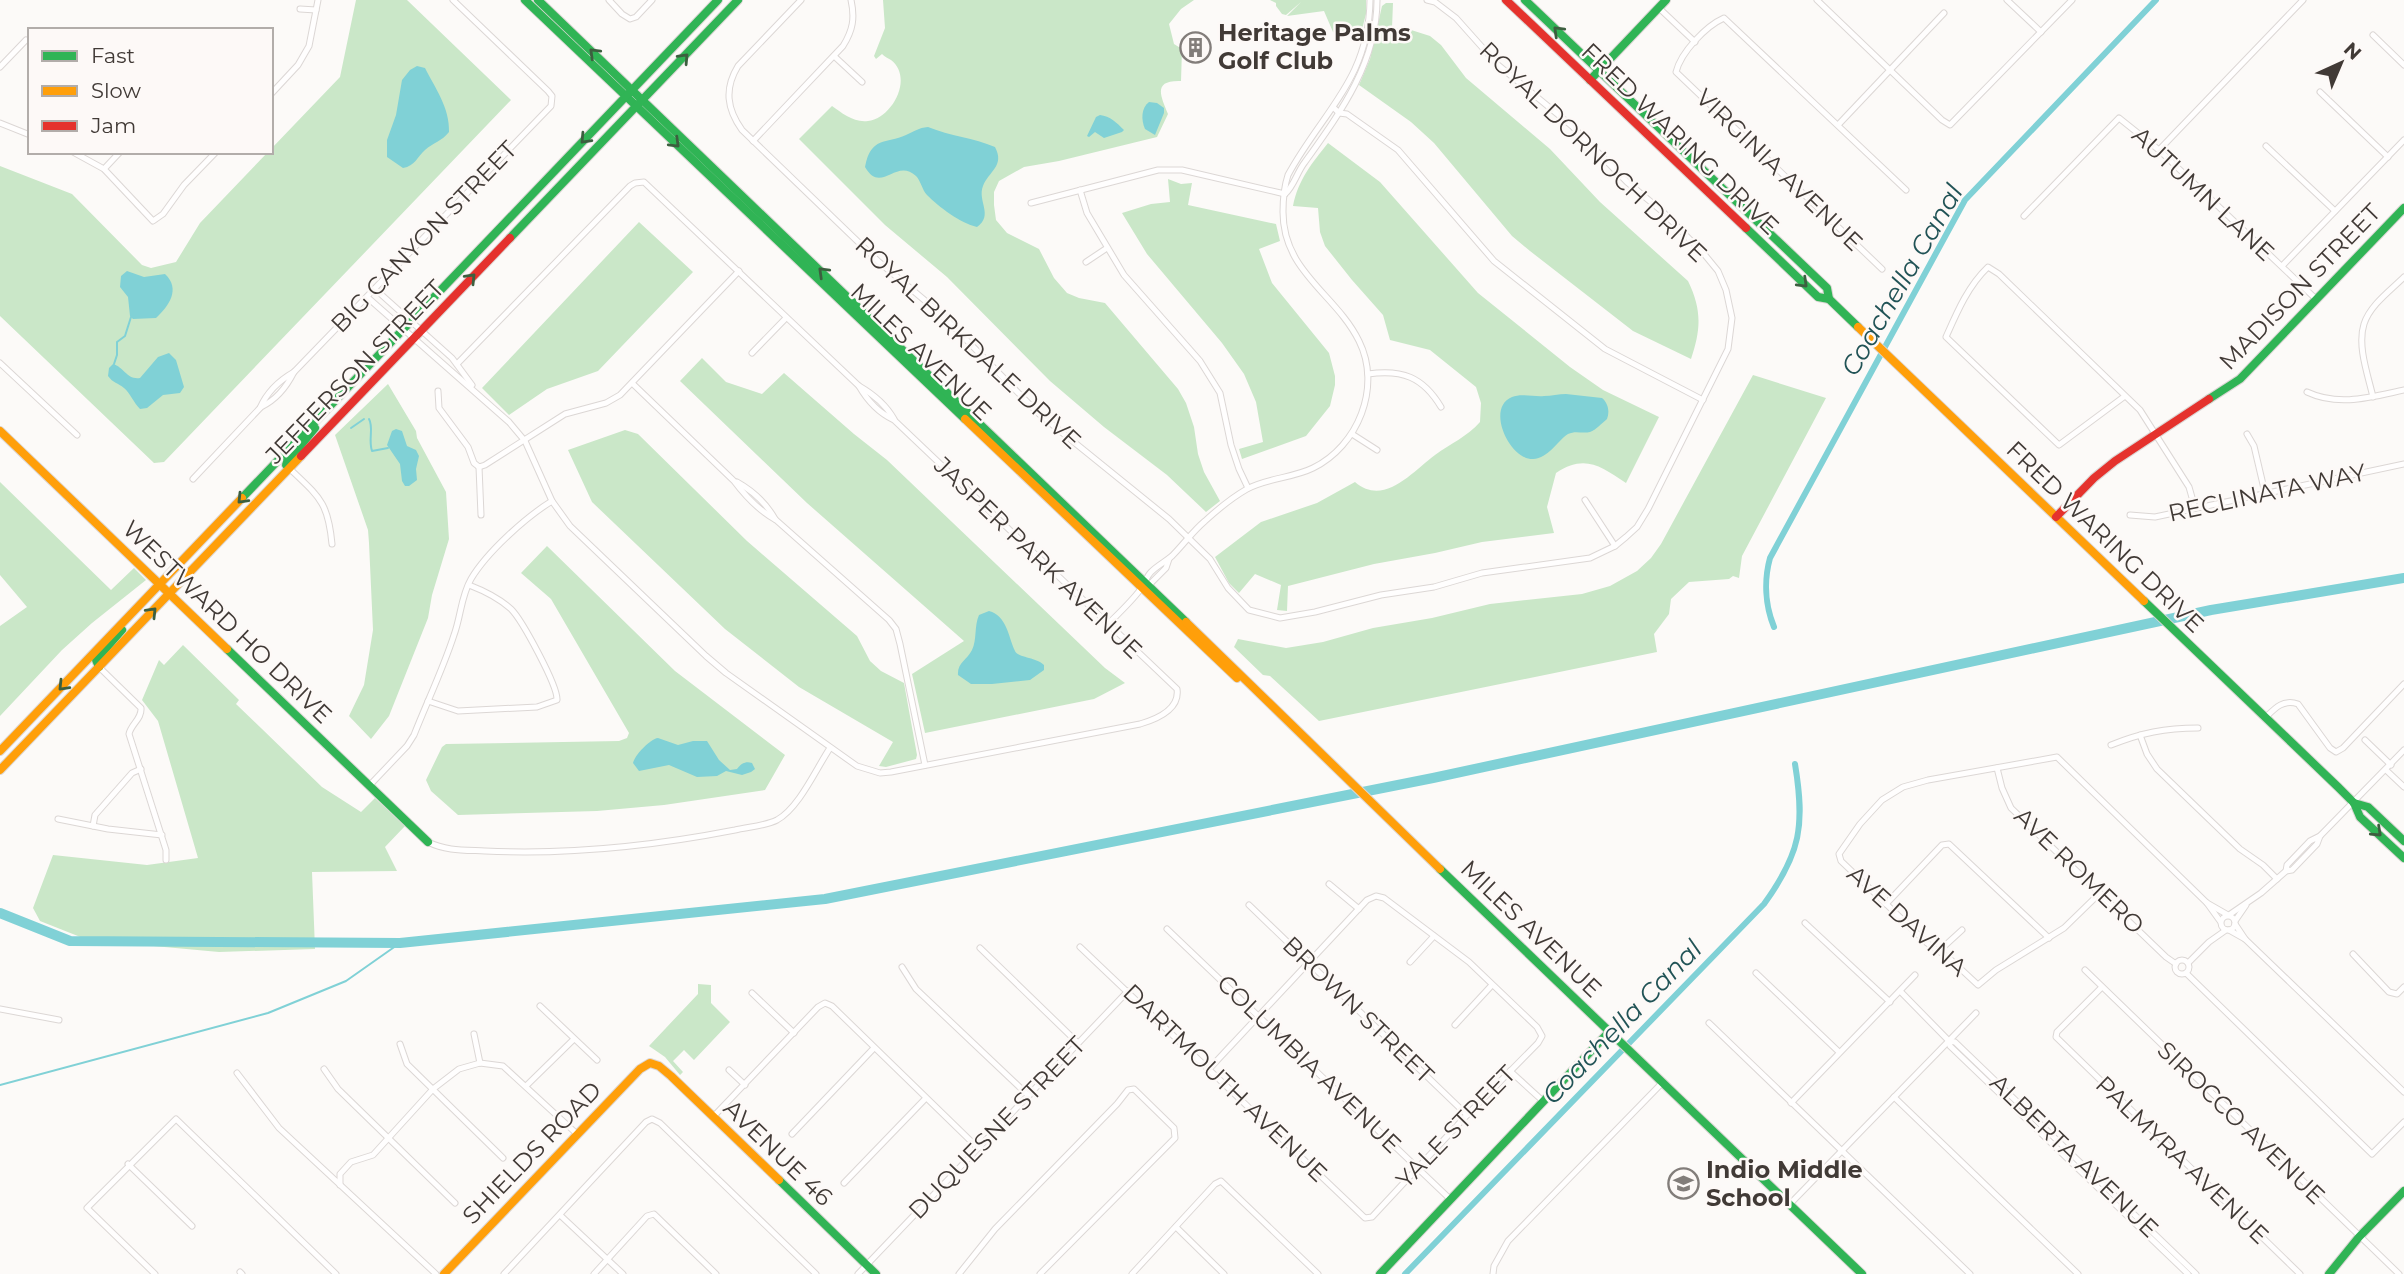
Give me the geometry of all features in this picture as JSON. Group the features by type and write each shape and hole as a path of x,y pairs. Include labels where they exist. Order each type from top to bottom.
{"main road":[{"name":"MILES AVENUE","path":"524,0 640,104 1145,585 1218,662 1294,729 1406,835 1859,1273"},
{"name":"MILES AVENUE","path":"538,0 628,93"},
{"name":"JEFFERSON STREET","path":"0,751 718,0"},
{"name":"JEFFERSON STREET","path":"0,770 738,0"},
{"name":"FRED WARING DRIVE","path":"1506,0 1818,297 1829,299 1885,352 2354,803 2360,817 2404,858"},
{"name":"FRED WARING DRIVE","path":"1525,0 1827,288 1829,299"},
{"path":"1590,80 1666,0"},
{"name":"MADISON STREET","path":"2056,517 2105,468 2237,382 2404,208"},
{"path":"289,468 287,461 309,438 330,407"},
{"name":"WESTWARD HO DRIVE","path":"0,431 428,842"},
{"path":"99,667 96,660 117,638 130,616"},
{"name":"FRED WARING DRIVE","path":"2354,803 2368,807 2404,841"},
{"path":"1380,1274 1609,1032"},
{"name":"AVENUE 46","path":"650,1063 662,1068 876,1274"},
{"name":"SHIELDS ROAD","path":"444,1274 640,1069 650,1063"},
{"path":"2329,1274 2359,1237 2404,1191"}],"street":[{"path":"273,92 298,65 309,46 317,0"},
{"name":"BIG CANYON STREET","path":"192,479 260,408 269,404 289,384 294,372 551,106 553,100 548,90 453,0"},
{"path":"609,0 622,15 630,19 636,17 652,0"},
{"name":"ROYAL BIRKDALE DRIVE","path":"801,0 733,74 728,103 733,117 753,141 879,262 941,314 1038,412 1144,498 1210,559 1228,588 1249,610 1280,618 1315,612 1381,595 1434,587 1482,573 1590,558 1615,546"},
{"path":"753,141 834,56 850,34 854,18 851,0"},
{"path":"1340,109 1364,44 1370,0"},
{"path":"1107,625 1145,585 1166,568 1169,559 1204,522 1248,488 1313,468 1331,456 1352,434 1365,408 1368,374 1362,346 1352,328 1304,272 1290,249 1284,229 1285,194 1359,79 1369,53 1377,0"},
{"name":"ROYAL DORNOCH DRIVE","path":"1427,0 1435,2 1456,18 1498,65 1572,126 1627,182 1663,212 1718,271 1726,290 1732,318 1728,349 1721,369 1637,527 1615,546"},
{"path":"1817,0 1950,125 2072,0"},
{"path":"2007,0 2041,33"},
{"path":"2159,150 2303,0"},
{"path":"1659,8 1695,42 1715,22 1724,18 1906,190"},
{"path":"300,9 316,10"},
{"path":"1838,125 1944,13"},
{"path":"2373,35 2404,65"},
{"path":"0,67 26,40"},
{"name":"VIRGINIA AVENUE","path":"1695,42 1679,60 1676,72 1882,269"},
{"path":"834,56 862,82"},
{"path":"273,83 278,88"},
{"path":"2320,92 2388,157"},
{"path":"1340,109 1398,150 1494,261 1605,349 1703,400"},
{"name":"AUTUMN LANE","path":"2024,216 2119,118 2159,150 2317,300"},
{"path":"0,123 28,134"},
{"path":"2281,266 2404,140"},
{"path":"2266,146 2335,211"},
{"path":"78,154 104,169 153,221 163,214 184,185 214,154"},
{"path":"104,169 118,154"},
{"path":"1031,203 1147,171 1182,170 1285,194"},
{"name":"JASPER PARK AVENUE","path":"457,364 630,186 640,182 650,185 859,386 866,397 885,415 894,419 1177,689 1178,697 1174,705 1152,720 1140,724 928,764"},
{"path":"1080,190 1087,213 1124,275 1200,361 1220,393 1231,445 1248,488"},
{"path":"1086,262 1107,248"},
{"path":"2125,396 2059,445 1946,337 1963,300 1979,275 1988,267 1999,274 2140,410 2189,487 2195,508"},
{"path":"479,467 565,414 614,400 739,271"},
{"path":"2373,397 2362,347 2364,325 2374,307 2404,276"},
{"path":"375,289 457,364 478,393"},
{"path":"367,297 509,422 525,441 552,501 570,526 706,656 857,766 891,772 928,764 896,629 776,520 754,504 734,481 632,383"},
{"path":"752,353 786,318"},
{"path":"0,363 76,435"},
{"path":"1368,374 1393,372 1407,376 1434,395 1441,407"},
{"path":"2307,392 2316,397 2342,402 2404,390"},
{"path":"438,391 439,408 468,447 474,463 479,467 481,515"},
{"path":"1352,434 1377,450"},
{"path":"2247,434 2254,446 2264,493"},
{"name":"RECLINATA WAY","path":"2130,515 2155,517 2404,464"},
{"path":"289,468 321,500 330,521 332,544"},
{"path":"1585,500 1615,546"},
{"path":"369,786 407,746 454,635 469,585 480,568 513,533 534,512 552,501"},
{"path":"428,701 458,711 545,705 557,700 557,694 517,616 508,606 469,585"},
{"path":"99,667 141,708 141,714 130,728 129,734 162,835 166,860"},
{"path":"2265,718 2284,703 2298,704 2330,748 2336,752 2343,748 2404,684"},
{"path":"2111,745 2170,728 2198,728"},
{"path":"2140,735 2147,754 2157,769 2240,849 2277,879"},
{"path":"2365,740 2404,787"},
{"path":"428,842 439,847 524,853 641,845 765,824 776,820 793,806 830,748"},
{"path":"2209,942 2220,922 2246,905 2286,871 2287,865 2310,841 2320,836 2404,750"},
{"path":"1997,768 2057,757 2207,903 2227,930 2245,939"},
{"name":"AVE DAVINA","path":"1997,768 1928,780 1903,788 1882,800 1860,824 1839,854 1841,861 1927,943 1978,985 1996,970 2049,938"},
{"name":"AVE ROMERO","path":"1997,768 2011,808 2176,964"},
{"path":"93,826 95,815 132,773 141,769"},
{"path":"58,819 162,835"},
{"path":"1886,904 1942,845 1949,844 2049,938 2064,928 2100,893"},
{"path":"1329,884 1359,909"},
{"path":"1210,1069 1367,900 1376,896 1384,898 1469,962 1492,985 1454,1025"},
{"path":"2207,903 2228,915 2245,939 2404,1093"},
{"name":"BROWN STREET","path":"1249,905 1467,1115"},
{"path":"2188,963 2209,942 2235,923 2246,905"},
{"path":"1805,923 1890,1002"},
{"name":"COLUMBIA AVENUE","path":"1167,929 1450,1199"},
{"path":"1939,951 1962,930"},
{"path":"1410,962 1434,936"},
{"name":"DARTMOUTH AVENUE","path":"1080,947 1361,1216 1369,1218"},
{"path":"980,948 1078,1043"},
{"path":"2353,954 2389,992 2397,995 2404,987"},
{"path":"2188,963 2183,960 2176,964 2179,973 2186,973 2372,1154 2403,1125"},
{"path":"2186,973 2188,963"},
{"path":"902,967 916,989 1029,1096"},
{"name":"SIROCCO AVENUE","path":"2085,971 2399,1274"},
{"path":"1756,974 1839,1052"},
{"path":"1791,1102 1915,975"},
{"name":"YALE STREET","path":"1369,1218 1542,1036 1537,1027 1492,985"},
{"name":"PALMYRA AVENUE","path":"2102,987 2057,1032 2056,1038 2300,1274"},
{"name":"DUQUESNE STREET","path":"858,1274 1128,991"},
{"name":"ALBERTA AVENUE","path":"1900,991 2196,1274"},
{"path":"752,993 794,1033"},
{"path":"713,1117 817,1007 827,1003 978,1148"},
{"path":"540,1006 597,1060"},
{"path":"0,1009 59,1020"},
{"path":"1789,1205 1976,1013"},
{"path":"1709,1023 1970,1274"},
{"path":"474,1034 480,1063"},
{"path":"526,1086 573,1040"},
{"name":"ALBERTA AVENUE","path":"1950,1041 1950,1046 2188,1274"},
{"path":"400,1044 407,1064 503,1158"},
{"path":"792,1134 874,1048"},
{"path":"340,1185 340,1174 351,1161 373,1155 433,1089 459,1069 480,1063 503,1066 577,1134"},
{"path":"324,1069 338,1089 455,1203"},
{"path":"729,1070 745,1085"},
{"path":"1510,1071 1544,1102"},
{"path":"237,1073 279,1128 436,1274"},
{"path":"1493,1274 1494,1266 1508,1241 1663,1082"},
{"path":"959,1274 995,1229 1131,1089 1138,1092 1176,1131 1172,1141 1040,1274"},
{"path":"1894,1097 2078,1274"},
{"path":"844,1183 925,1099"},
{"path":"155,1274 87,1208 128,1164 176,1119 336,1274"},
{"path":"505,1274 646,1122 652,1119 660,1123 816,1274"},
{"path":"128,1164 192,1226"},
{"path":"1132,1274 1215,1184 1221,1181 1318,1274"},
{"path":"594,1274 647,1216 654,1214 716,1274"},
{"path":"560,1215 623,1274"},
{"path":"1176,1227 1224,1274"}],"green space":[{"path":"356,0 407,0 511,100 164,462 154,463 0,316 0,166 72,194 142,265 151,268 176,262 200,223 266,154 273,154 273,147 340,77"},
{"path":"883,0 1194,0 1181,9 1169,24 1174,44 1182,49 1181,81 1172,81 1162,86 1161,95 1168,114 1157,137 1024,167 999,181 994,192 994,205 996,220 1007,233 1039,249 1054,278 1067,293 1105,303 1178,389 1194,427 1204,472 1220,501 1206,512 1167,475 1050,381 947,277 885,225 799,139 832,106 848,117 868,121 885,113 892,105 900,86 898,68 882,54 876,59 874,56 885,28"},
{"path":"1270,0 1366,0 1366,14 1361,33 1352,38 1333,32 1324,11 1287,16 1301,2 1286,15"},
{"path":"1393,3 1392,28 1408,29 1430,36 1441,45 1466,78 1550,149 1600,202 1688,281 1698,311 1697,338 1691,359 1633,331 1530,251 1512,236 1434,143 1411,122 1359,85 1370,59 1382,6"},
{"path":"1328,143 1380,182 1478,293 1603,390 1659,417 1626,483 1592,464 1576,464 1556,473 1547,507 1554,533 1482,542 1374,564 1288,586 1287,611 1277,610 1281,585 1255,574 1239,593 1229,583 1215,557 1261,522 1317,503 1355,482 1366,489 1377,491 1397,484 1480,422 1481,403 1476,387 1430,350 1390,340 1383,315 1325,246 1320,232 1318,208 1293,206 1302,180"},
{"path":"1168,179 1181,184 1192,183 1188,205 1276,224 1280,241 1259,249 1272,283 1329,353 1335,376 1330,406 1306,436 1242,459 1239,449 1263,442 1256,402 1244,374 1222,343 1147,254 1122,213 1151,204 1170,202"},
{"path":"639,222 693,272 598,371 547,389 509,415 482,388"},
{"path":"702,358 726,382 762,394 784,373 887,460 1105,668 1125,683 1094,699 925,733 912,674 964,641 807,503 680,381"},
{"path":"1753,375 1826,398 1742,556 1739,578 1733,576 1729,579 1689,582 1671,599 1669,614 1654,634 1657,652 1319,721 1234,647 1238,639 1286,648 1323,642 1373,628 1490,604 1582,594 1610,586 1637,571 1661,544"},
{"path":"388,384 416,431 417,438 446,492 449,539 428,618 389,716 371,739 349,716 364,685 373,630 368,530 335,435"},
{"path":"625,430 638,434 747,541 857,636 870,661 881,671 904,683 916,759 886,767 879,766 893,742 799,687 725,629 592,502 568,450"},
{"path":"0,482 111,590 134,568 146,580 62,650 0,716 0,626 27,607 0,575"},
{"path":"547,546 675,671 785,755 765,790 664,805 597,811 458,815 431,791 426,780 446,744 619,741 627,738 629,733 551,599 521,573"},
{"path":"183,645 239,700 236,704 322,787 361,812 375,798 405,826 385,847 397,871 312,872 315,949 219,952 88,940 40,921 33,908 53,855 147,865 198,858 158,721 142,700 159,660 164,665"},
{"path":"698,984 711,985 711,1003 730,1022 694,1060 684,1050 673,1061 683,1072 680,1075 665,1057 649,1046 698,994"}],"water":[{"path":"417,66 425,68 441,99 449,123 449,132 413,163 403,168 387,157 387,140 396,115 402,80"},
{"path":"1149,102 1164,108 1155,135 1145,129 1143,122 1142,114"},
{"path":"1100,115 1110,118 1124,130 1104,138 1095,132 1087,136 1096,117"},
{"path":"928,127 995,147 998,154 997,164 983,186 985,213 977,227 957,218 937,204 925,193 916,176 909,171 877,178 865,167 875,146"},
{"path":"127,271 144,277 165,274 170,280 173,291 171,297 156,318 133,319 130,316 128,297 120,287 121,276"},
{"path":"169,353 176,360 184,387 180,393 163,395 147,408 140,409 126,390 108,376 109,368 113,364 132,377 140,378 158,357"},
{"path":"1566,394 1602,398 1608,407 1607,419 1590,432 1568,434 1539,458 1524,457 1516,451 1509,443 1501,422 1504,403 1519,395"},
{"path":"392,431 402,431 407,446 416,450 419,456 417,480 409,486 405,486 402,481 400,464 387,445"},
{"path":"989,611 1000,617 1015,651 1041,662 1044,670 1030,680 992,684 971,684 958,675 959,667 974,646 979,615"},
{"path":"658,738 678,745 707,741 719,760 730,770 747,762 752,763 755,769 742,775 726,771 717,776 697,777 669,765 639,771 633,763 634,760 647,744"}],"waterway":[{"name":"Coachella Canal","path":"1774,627 1766,592 1770,558 1965,200 2156,0"},
{"path":"114,364 117,342 125,336 131,317"},
{"path":"351,428 364,419"},
{"path":"369,419 372,451 388,448"},
{"path":"0,913 70,941 400,943 825,899 1433,778 2211,610 2404,578"},
{"name":"Coachella Canal","path":"1405,1274 1764,904 1786,869 1797,838 1800,804 1795,764"},
{"path":"0,1085 268,1013 346,981 400,943"}],"traffic: fast":[{"path":"525,0 965,419"},
{"path":"538,0 1186,622"},
{"path":"242,498 718,0"},
{"path":"510,238 738,0"},
{"path":"1525,0 1827,288 1829,299 1858,327"},
{"path":"1590,80 1666,0"},
{"path":"2209,399 2240,379 2404,208"},
{"path":"1746,228 1818,297 1829,299"},
{"path":"289,468 287,462 315,428"},
{"path":"2144,601 2338,787 2354,803 2360,817 2404,858"},
{"path":"99,667 96,660 122,630"},
{"path":"227,649 428,842"},
{"path":"2354,803 2368,807 2404,841"},
{"path":"1440,869 1862,1274"},
{"path":"1380,1274 1609,1032"},
{"path":"779,1180 876,1274"},
{"path":"2329,1274 2359,1237 2404,1191"}],"traffic: slow":[{"path":"1858,327 2144,601"},
{"path":"965,419 1237,678"},
{"path":"0,431 227,649"},
{"path":"0,770 301,456"},
{"path":"0,751 242,498"},
{"path":"1186,622 1440,869"},
{"path":"444,1274 640,1069 650,1063 659,1066 671,1076 779,1180"}],"traffic: jam":[{"path":"1506,0 1746,228"},
{"path":"301,456 510,238"},
{"path":"2056,517 2094,478 2115,461 2209,399"}],"place":[{"name":"Heritage Palms Golf Club","path":"1195,47"},
{"name":"Indio Middle School","path":"1683,1184"}]}
